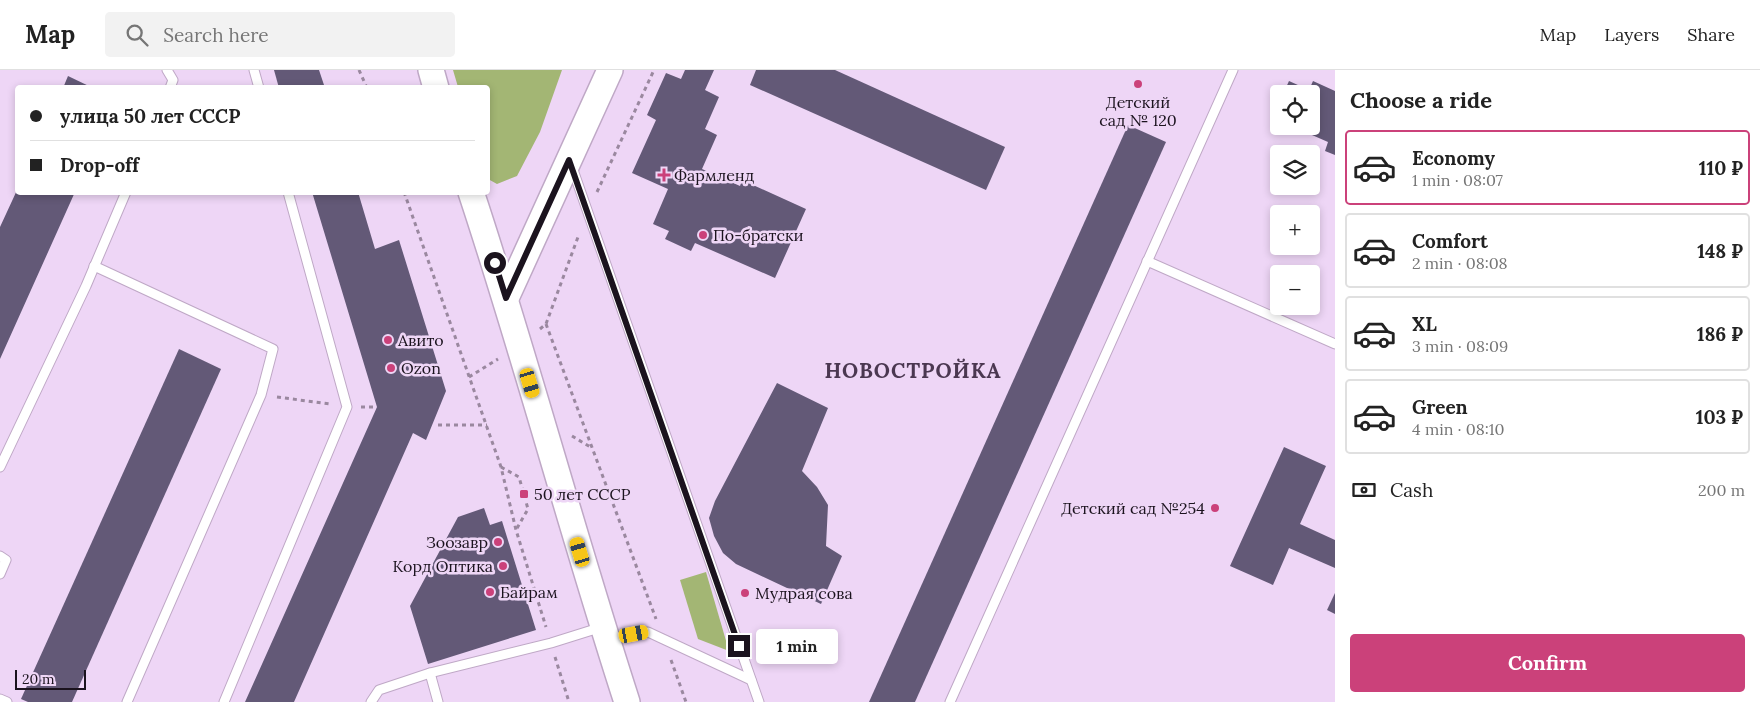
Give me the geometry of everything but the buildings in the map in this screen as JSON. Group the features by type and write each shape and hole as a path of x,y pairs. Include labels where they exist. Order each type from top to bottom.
{"main road":[{"path":"430,70 435,85"},
{"path":"506,298 610,70"},
{"path":"472,195 506,298 604,633 627,702"}],"lane":[{"path":"167,70 173,80 171,85"},
{"path":"254,70 258,85"},
{"path":"950,702 1233,70"},
{"path":"569,160 759,702"},
{"path":"0,467 94,266 125,195"},
{"path":"224,702 347,406 289,195"},
{"path":"1147,262 1335,344"},
{"path":"94,266 272,349 261,394 127,702"},
{"path":"0,556 6,560 0,574"},
{"path":"371,702 379,690 430,673 551,643 604,633 648,632 751,680"},
{"path":"430,673 438,702"},
{"path":"0,699 7,702"}],"path":[{"path":"359,70 366,85"},
{"path":"469,377 519,345 546,324 588,210 654,70"},
{"path":"405,195 501,467 516,530 569,702"},
{"path":"546,324 686,702"},
{"path":"261,394 347,406 373,407"},
{"path":"438,425 486,425"},
{"path":"501,467 519,477 528,509 516,530"}],"green space":[{"path":"453,70 562,70 540,132 517,176 497,184 490,180 490,85 457,85"},
{"path":"706,572 729,651 698,639 680,580"}],"place":[{"name":"Детский сад № 120","path":"1138,84"},
{"name":"Фармленд","path":"664,175"},
{"name":"По-братски","path":"703,235"},
{"name":"Авито","path":"388,340"},
{"name":"Ozon","path":"391,368"},
{"name":"50 лет СССР","path":"524,494"},
{"name":"Детский сад №254","path":"1215,508"},
{"name":"Зоозавр","path":"498,542"},
{"name":"Корд Оптика","path":"503,566"},
{"name":"Байрам","path":"490,592"},
{"name":"Мудрая сова","path":"745,593"}],"district":[{"name":"НОВОСТРОЙКА","path":"913,371"}],"route":[{"path":"495,263 506,298 569,160 739,646"}]}
